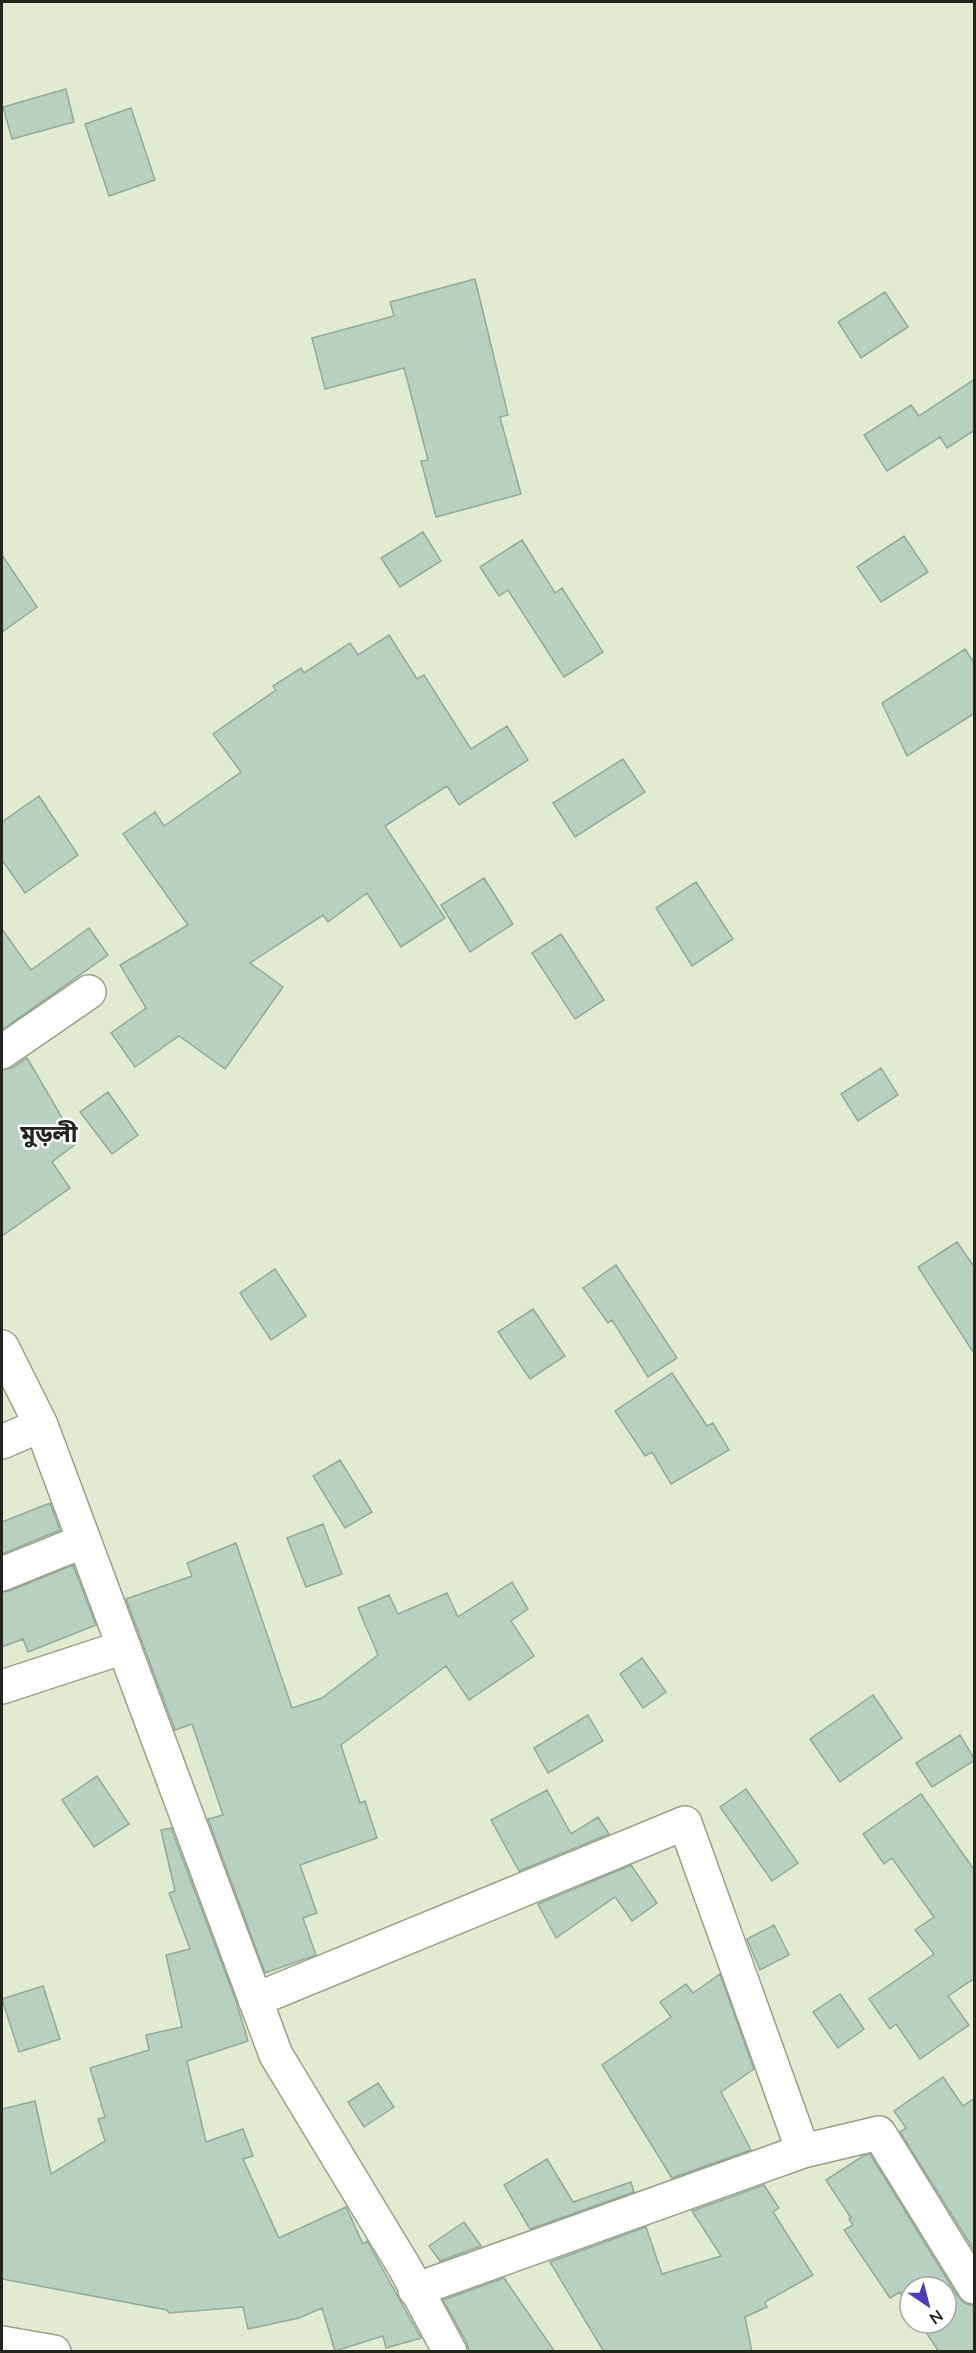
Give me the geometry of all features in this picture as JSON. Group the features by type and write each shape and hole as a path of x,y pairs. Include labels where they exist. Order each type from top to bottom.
{"main road":[{"path":"2,1052 89,992"},
{"path":"2,1347 41,1425 276,2055 399,2258 450,2352"},
{"path":"2,1442 41,1425"},
{"path":"2,1574 84,1541"},
{"path":"2,1687 124,1647"},
{"path":"255,2000 685,1823 802,2151"},
{"path":"415,2290 802,2151 879,2133 975,2287"},
{"path":"2,2343 54,2352"}],"building":[{"path":"66,89 74,122 12,139 3,107"},
{"path":"131,108 155,180 109,196 85,124"},
{"path":"475,279 508,415 500,417 521,494 436,517 421,461 428,460 404,368 325,389 312,338 394,316 390,302"},
{"path":"885,292 908,327 861,358 838,322"},
{"path":"975,379 975,430 947,448 940,437 887,471 864,435 911,405 919,416"},
{"path":"423,532 441,561 400,587 381,558"},
{"path":"904,536 928,572 881,602 857,567"},
{"path":"522,540 555,593 562,588 603,652 564,677 508,590 499,596 480,567"},
{"path":"2,555 37,607 2,632"},
{"path":"389,635 417,679 424,675 471,749 507,726 528,760 459,805 447,786 385,826 445,918 401,947 367,893 328,922 323,915 250,963 283,987 225,1069 179,1036 135,1067 111,1033 146,1008 120,965 188,925 123,834 155,812 164,826 241,772 213,734 276,690 273,686 301,668 304,673 350,643 358,655"},
{"path":"965,649 975,664 975,713 907,756 882,703"},
{"path":"623,759 645,792 575,837 553,803"},
{"path":"39,796 78,855 25,893 2,860 2,822"},
{"path":"484,878 513,924 470,952 441,905"},
{"path":"696,882 733,939 692,966 656,908"},
{"path":"89,928 108,955 2,1030 2,929 31,970"},
{"path":"561,934 604,1000 575,1019 532,953"},
{"path":"27,1058 77,1143 52,1162 70,1188 2,1236 2,1070 12,1068"},
{"path":"881,1068 898,1095 858,1121 841,1094"},
{"path":"108,1092 138,1135 112,1154 80,1112"},
{"path":"957,1242 975,1268 975,1355 918,1267"},
{"path":"616,1265 677,1358 648,1377 612,1320 608,1323 583,1288"},
{"path":"275,1269 306,1316 271,1340 240,1293"},
{"path":"533,1309 565,1356 530,1379 498,1332"},
{"path":"672,1373 707,1426 713,1423 729,1450 671,1484 652,1452 645,1456 615,1411"},
{"path":"340,1460 372,1512 345,1528 313,1476"},
{"path":"50,1503 60,1530 2,1554 2,1522"},
{"path":"323,1524 342,1574 306,1587 287,1538"},
{"path":"236,1543 292,1708 322,1698 378,1655 358,1608 389,1595 398,1614 447,1593 458,1617 512,1582 528,1609 511,1621 534,1656 469,1700 446,1666 341,1745 360,1803 365,1801 377,1838 300,1865 317,1913 303,1918 316,1955 265,1973 208,1819 223,1815 192,1724 175,1730 126,1599 192,1576 187,1563"},
{"path":"73,1565 96,1625 28,1652 23,1639 2,1647 2,1592"},
{"path":"642,1658 666,1692 643,1708 620,1674"},
{"path":"873,1695 902,1738 840,1782 810,1739"},
{"path":"588,1715 603,1741 548,1773 534,1748"},
{"path":"960,1735 975,1760 932,1787 916,1763"},
{"path":"97,1776 129,1824 94,1847 62,1800"},
{"path":"746,1789 798,1863 772,1881 720,1807"},
{"path":"547,1790 571,1834 598,1817 609,1834 519,1871 491,1820"},
{"path":"921,1794 975,1871 975,1978 948,1996 969,2025 920,2059 896,2024 890,2029 869,1999 934,1954 915,1930 934,1917 892,1858 884,1864 863,1834"},
{"path":"171,1828 236,2001 248,2041 187,2061 206,2142 243,2129 253,2156 243,2159 279,2238 346,2207 363,2244 367,2241 421,2338 386,2348 383,2336 335,2351 322,2308 299,2318 248,2329 243,2307 169,2313 167,2310 2,2279 2,2109 35,2101 51,2174 105,2141 98,2119 105,2117 90,2068 149,2050 146,2035 182,2027 166,1955 190,1949 169,1893 175,1891 161,1830"},
{"path":"631,1865 657,1903 632,1921 615,1897 556,1938 538,1904"},
{"path":"774,1925 789,1955 760,1970 747,1939"},
{"path":"720,1974 754,2069 721,2092 751,2150 672,2178 602,2065 671,2017 660,2002 686,1984 693,1993"},
{"path":"43,1986 60,2039 19,2052 2,1999"},
{"path":"840,1994 864,2029 838,2048 813,2012"},
{"path":"943,2077 963,2106 975,2098 975,2252 900,2132 906,2128 894,2111"},
{"path":"378,2083 394,2107 364,2127 348,2102"},
{"path":"870,2154 944,2275 898,2275 898,2293 890,2298 844,2230 853,2225 849,2219 851,2218 826,2180 863,2156"},
{"path":"547,2159 573,2202 631,2182 634,2192 530,2229 504,2185"},
{"path":"764,2185 779,2208 773,2212 813,2275 765,2302 767,2307 745,2317 752,2352 604,2352 550,2262 646,2227 662,2274 721,2256 692,2211"},
{"path":"464,2222 481,2246 440,2261 429,2246"},
{"path":"504,2278 555,2352 469,2352 467,2343 443,2300"},
{"path":"958,2297 966,2304 975,2306 975,2352 939,2352 928,2335 958,2335"}],"district":[{"name":"মুড়লী","path":"49,1133"}]}
